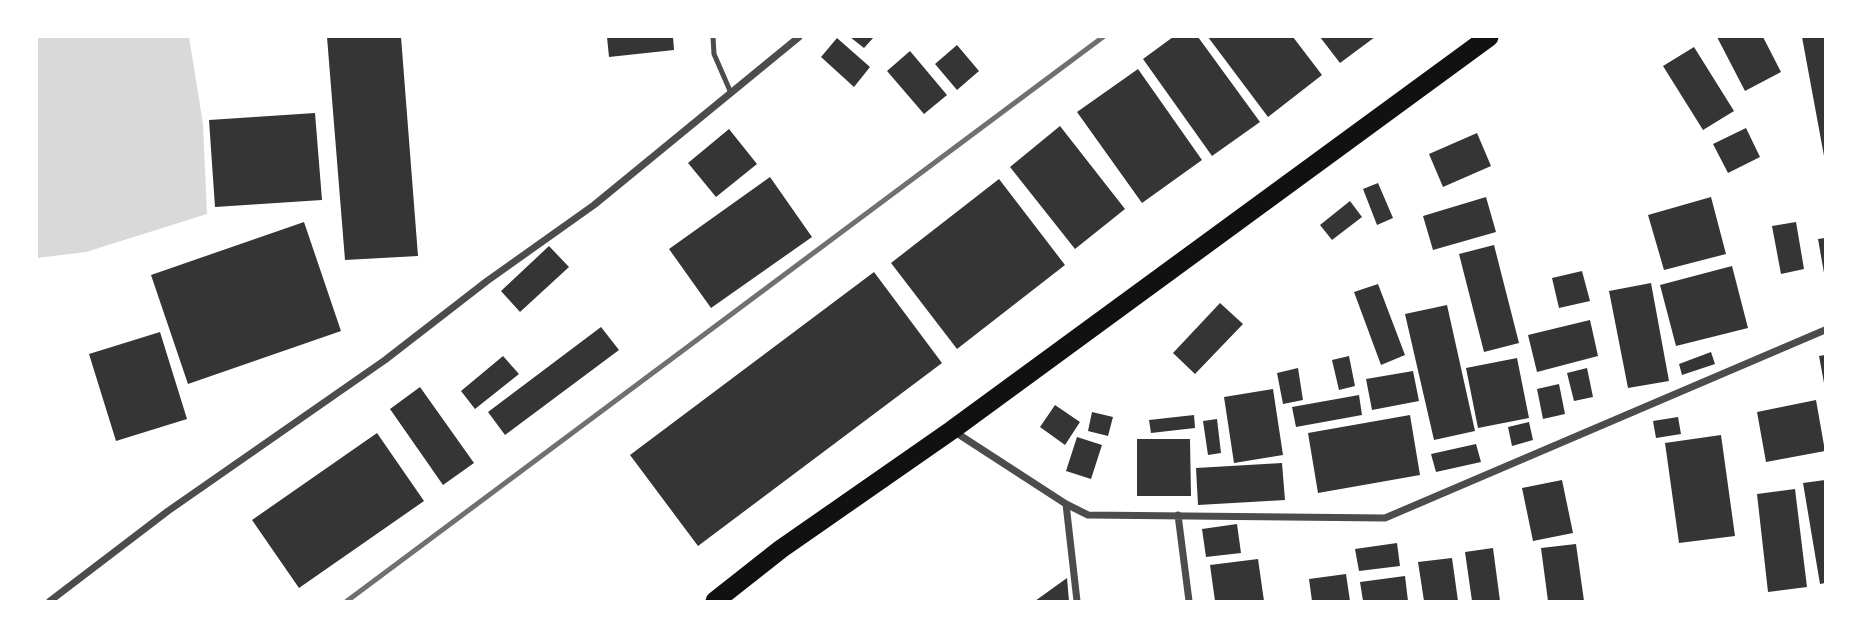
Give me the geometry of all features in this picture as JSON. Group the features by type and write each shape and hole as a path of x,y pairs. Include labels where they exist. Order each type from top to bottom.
{"highway":[{"path":"715,601 781,549 952,430 1489,37"}],"street":[{"path":"50,601 169,511 385,360 487,281 594,205 799,37"},
{"path":"952,430 1066,504 1088,515 1385,518 1825,330"},
{"path":"1066,504 1077,601"},
{"path":"1178,515 1189,601"}],"lane":[{"path":"713,37 714,54 731,93"}],"shaded area":[{"path":"37,37 189,37 203,124 207,214 86,252 37,258"}],"building":[{"path":"327,37 401,37 418,256 345,260"},
{"path":"607,37 673,37 674,50 609,57"},
{"path":"850,37 874,37 864,48"},
{"path":"1173,37 1198,37 1260,122 1212,156 1143,59"},
{"path":"1208,37 1293,37 1322,75 1268,117"},
{"path":"1320,37 1375,37 1340,63"},
{"path":"1717,37 1763,37 1781,72 1745,91"},
{"path":"1802,37 1825,37 1825,156 1824,156"},
{"path":"837,38 870,67 854,87 821,57"},
{"path":"957,45 979,71 957,90 935,64"},
{"path":"1694,47 1734,111 1703,130 1663,66"},
{"path":"910,51 947,95 924,114 887,71"},
{"path":"1138,69 1202,160 1142,203 1077,112"},
{"path":"315,113 322,200 215,207 209,120"},
{"path":"1060,126 1125,209 1075,249 1010,167"},
{"path":"1746,128 1760,157 1728,173 1713,144"},
{"path":"729,129 757,164 716,197 688,163"},
{"path":"1477,133 1491,166 1443,187 1429,154"},
{"path":"770,177 812,237 711,308 669,249"},
{"path":"999,179 1065,265 957,349 891,263"},
{"path":"1378,183 1393,218 1377,225 1363,189"},
{"path":"1486,197 1496,232 1433,250 1423,216"},
{"path":"1711,197 1726,254 1664,270 1648,215"},
{"path":"1350,201 1362,217 1332,240 1320,225"},
{"path":"304,222 341,331 188,384 151,275"},
{"path":"1796,222 1804,269 1781,274 1772,226"},
{"path":"1825,238 1825,273 1824,273 1818,239"},
{"path":"1494,245 1519,343 1484,352 1459,254"},
{"path":"549,246 569,267 520,312 501,291"},
{"path":"1732,266 1748,328 1676,346 1660,285"},
{"path":"1582,271 1590,301 1559,308 1552,278"},
{"path":"874,272 942,363 698,546 630,455"},
{"path":"1651,283 1669,381 1628,388 1609,291"},
{"path":"1378,284 1405,355 1381,365 1354,292"},
{"path":"1220,303 1243,324 1195,374 1173,353"},
{"path":"1447,305 1475,431 1434,440 1405,314"},
{"path":"1590,320 1598,356 1537,372 1528,335"},
{"path":"601,327 619,350 505,435 488,412"},
{"path":"160,332 187,419 116,441 89,354"},
{"path":"1711,352 1715,364 1682,375 1679,364"},
{"path":"1825,355 1825,383 1824,383 1819,356"},
{"path":"503,356 519,374 475,409 461,391"},
{"path":"1349,356 1355,386 1339,390 1332,360"},
{"path":"1517,358 1529,418 1478,428 1466,368"},
{"path":"1298,368 1303,400 1283,404 1277,373"},
{"path":"1587,368 1593,397 1574,401 1567,373"},
{"path":"1413,371 1419,401 1372,410 1366,379"},
{"path":"1559,384 1565,414 1543,419 1537,389"},
{"path":"420,387 474,463 443,485 390,409"},
{"path":"1273,389 1283,455 1234,463 1224,397"},
{"path":"1359,395 1362,415 1296,427 1292,407"},
{"path":"1816,400 1825,451 1766,462 1757,412"},
{"path":"1055,405 1080,422 1065,445 1040,427"},
{"path":"1092,412 1113,417 1108,436 1088,431"},
{"path":"1194,415 1195,428 1151,433 1149,420"},
{"path":"1410,415 1420,475 1318,493 1308,433"},
{"path":"1678,417 1681,434 1656,438 1653,421"},
{"path":"1217,419 1221,453 1208,455 1203,421"},
{"path":"1529,422 1533,440 1512,446 1508,427"},
{"path":"377,433 424,501 299,588 252,520"},
{"path":"1721,435 1735,536 1679,543 1665,443"},
{"path":"1077,437 1102,445 1091,479 1066,471"},
{"path":"1137,439 1190,439 1191,496 1137,496"},
{"path":"1476,444 1481,462 1436,472 1431,454"},
{"path":"1282,463 1285,500 1198,505 1196,468"},
{"path":"1562,480 1573,533 1533,541 1522,488"},
{"path":"1825,480 1825,583 1820,584 1803,483"},
{"path":"1795,489 1807,587 1768,592 1757,494"},
{"path":"1237,524 1241,553 1206,557 1202,529"},
{"path":"1397,543 1400,566 1359,571 1355,549"},
{"path":"1576,544 1584,601 1548,601 1541,548"},
{"path":"1493,548 1500,601 1472,601 1465,552"},
{"path":"1452,558 1458,601 1424,601 1418,562"},
{"path":"1258,559 1264,601 1215,601 1210,565"},
{"path":"1346,574 1350,601 1312,601 1309,579"},
{"path":"1405,576 1408,601 1363,601 1360,582"},
{"path":"1067,578 1069,601 1035,601"}],"railway":[{"path":"347,601 1103,37"}]}
